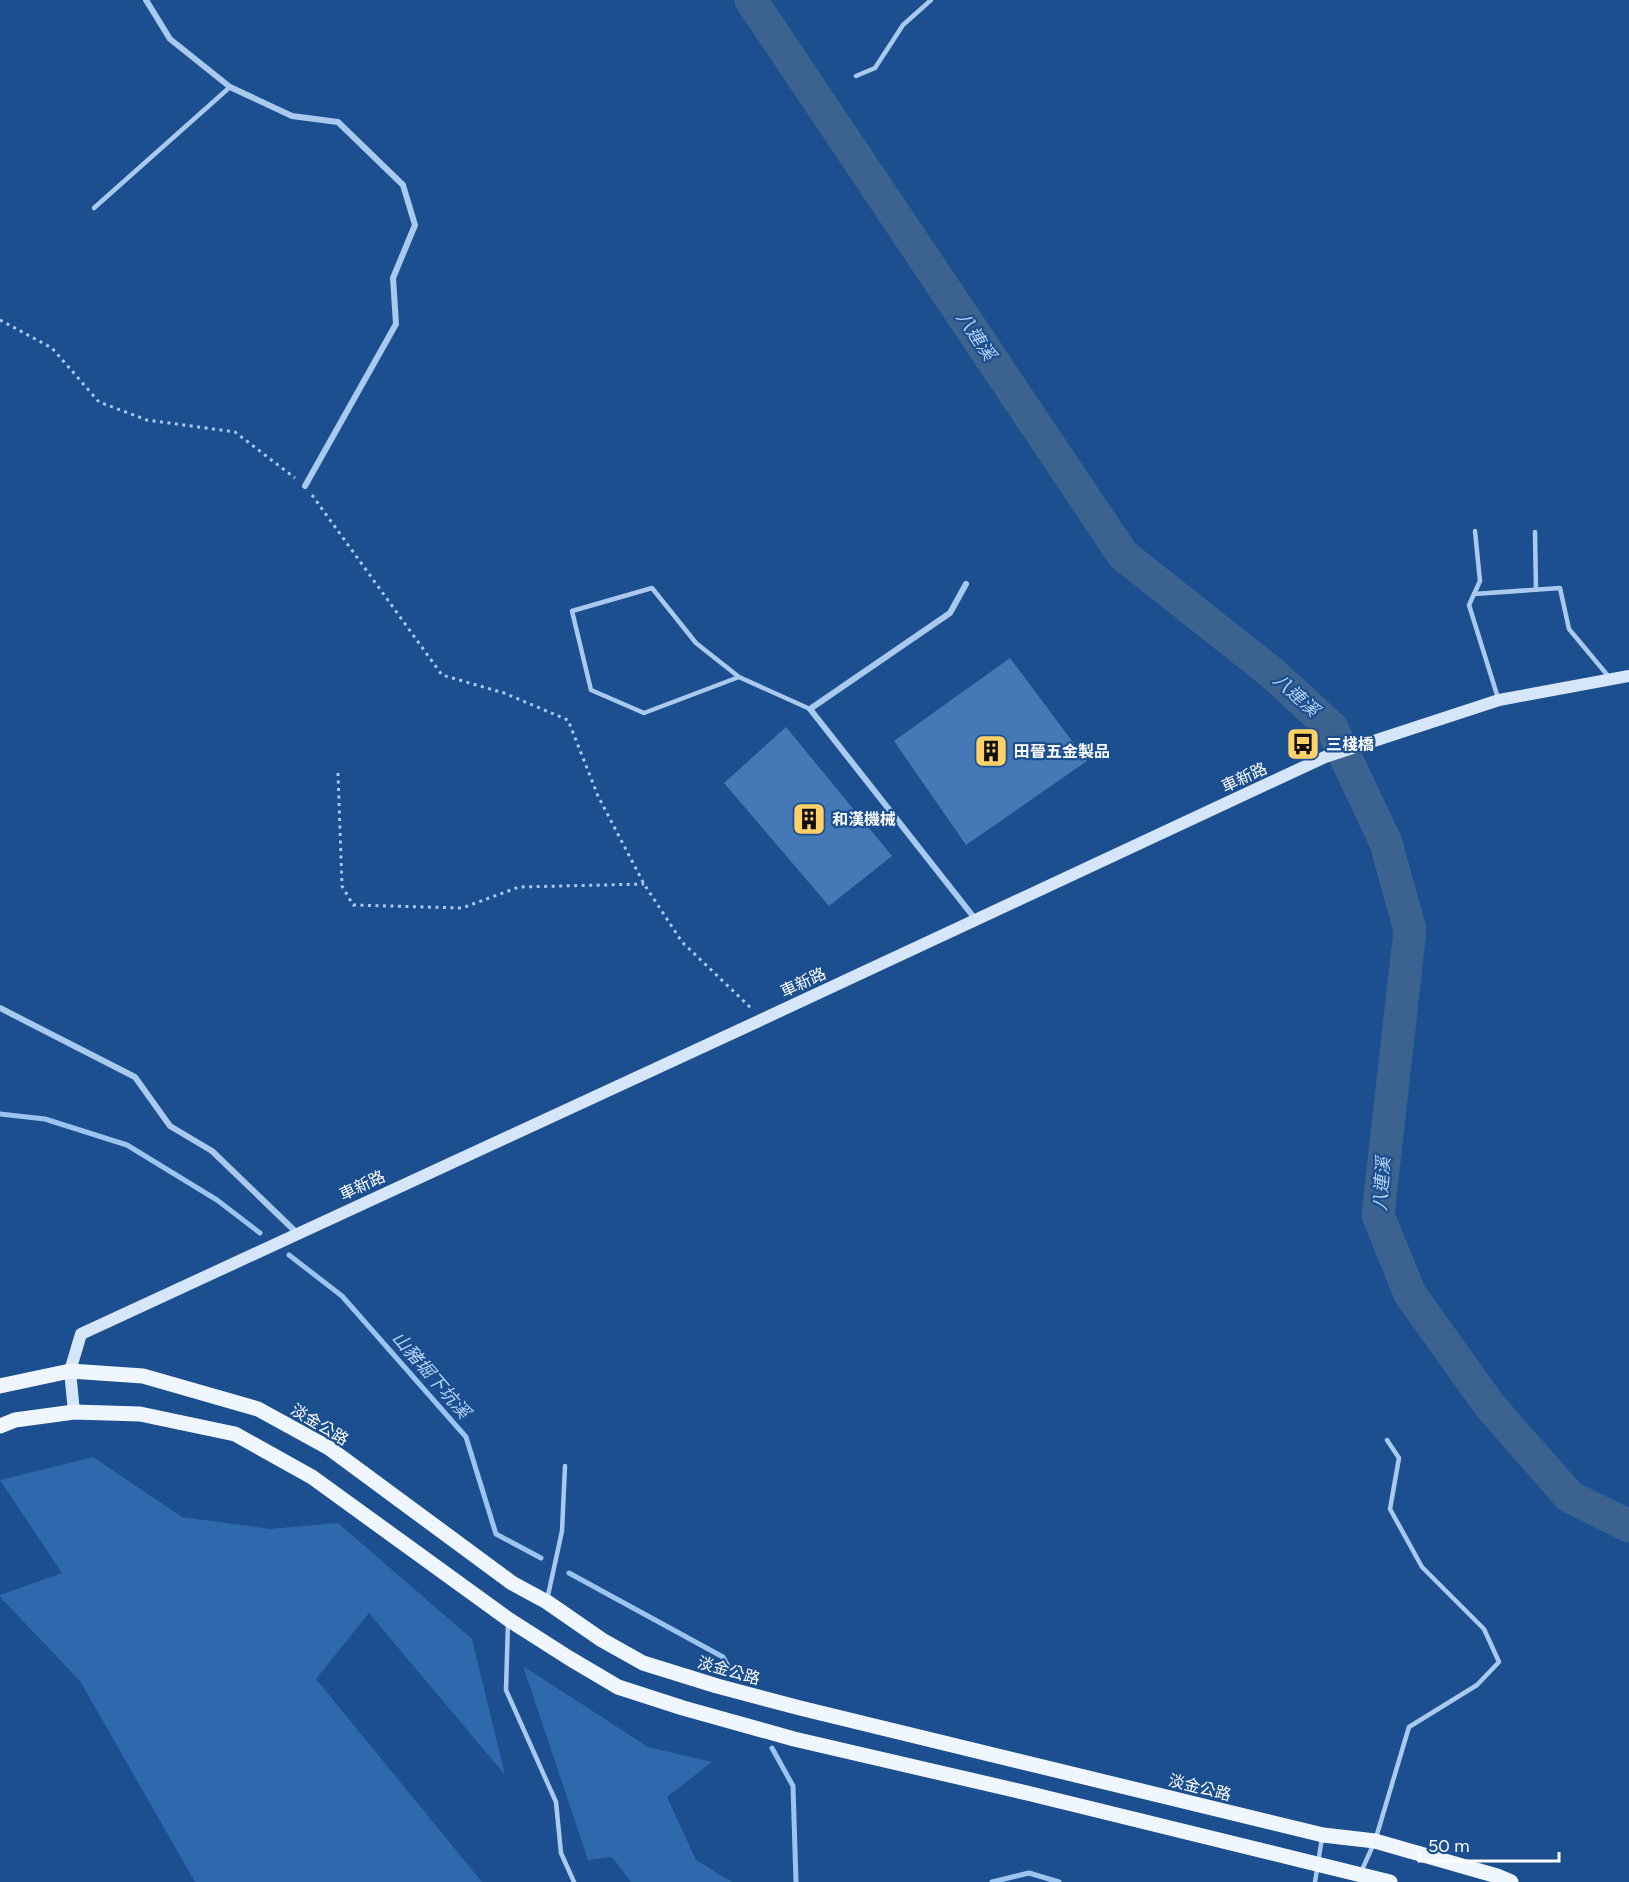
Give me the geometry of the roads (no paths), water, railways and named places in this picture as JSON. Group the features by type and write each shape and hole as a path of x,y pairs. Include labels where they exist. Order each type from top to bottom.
{"main road":[{"name":"淡金公路","path":"0,1386 70,1371 143,1376 258,1410 329,1448 512,1583 643,1663 800,1708 1323,1835 1375,1841 1511,1882"},
{"path":"0,1426 15,1420 74,1412 140,1413 235,1434 312,1477 508,1619 618,1687 794,1738 1390,1882"}],"street":[{"path":"146,0 170,39 230,87 292,116 338,122 403,185 415,225 393,278 396,324 305,486"},
{"path":"966,584 950,613 810,709 976,920"},
{"name":"車新路","path":"74,1412 70,1371 81,1334 1325,757 1499,700 1629,676"},
{"path":"0,1008 135,1077 170,1126 212,1150 297,1233"}],"lane":[{"path":"856,76 875,68 903,24 931,0"},
{"path":"94,208 230,87"},
{"path":"1475,531 1480,581 1469,605 1499,700"},
{"path":"1535,532 1536,590"},
{"path":"739,677 644,713 591,690 572,611 652,588 696,643 739,677 810,709"},
{"path":"1474,594 1560,588 1569,629 1610,679"},
{"path":"1360,1875 1375,1841 1408,1727 1477,1684 1499,1662 1484,1629 1422,1567 1390,1509 1399,1458 1387,1440"},
{"path":"546,1602 562,1531 565,1466"},
{"path":"508,1619 506,1690 556,1802 561,1853 574,1882"},
{"path":"1315,1882 1323,1835"}],"waterway":[{"name":"八連溪","path":"751,0 1123,555 1271,672 1332,728 1386,843 1410,930 1378,1215 1410,1294 1490,1406 1570,1497 1629,1526"},
{"name":"山豬堀下坑溪","path":"0,1114 45,1119 127,1145 217,1200 260,1233"},
{"name":"山豬堀下坑溪","path":"289,1255 342,1296 466,1437 496,1534 541,1558"},
{"name":"山豬堀下坑溪","path":"569,1573 723,1657 733,1675"},
{"name":"山豬堀下坑溪","path":"772,1748 793,1786 796,1882"},
{"name":"山豬堀下坑溪","path":"992,1882 1029,1873 1059,1882"}],"place":[{"name":"三棧橋","path":"1303,744"},
{"name":"田晉五金製品","path":"991,751"},
{"name":"和漢機械","path":"809,819"}]}
